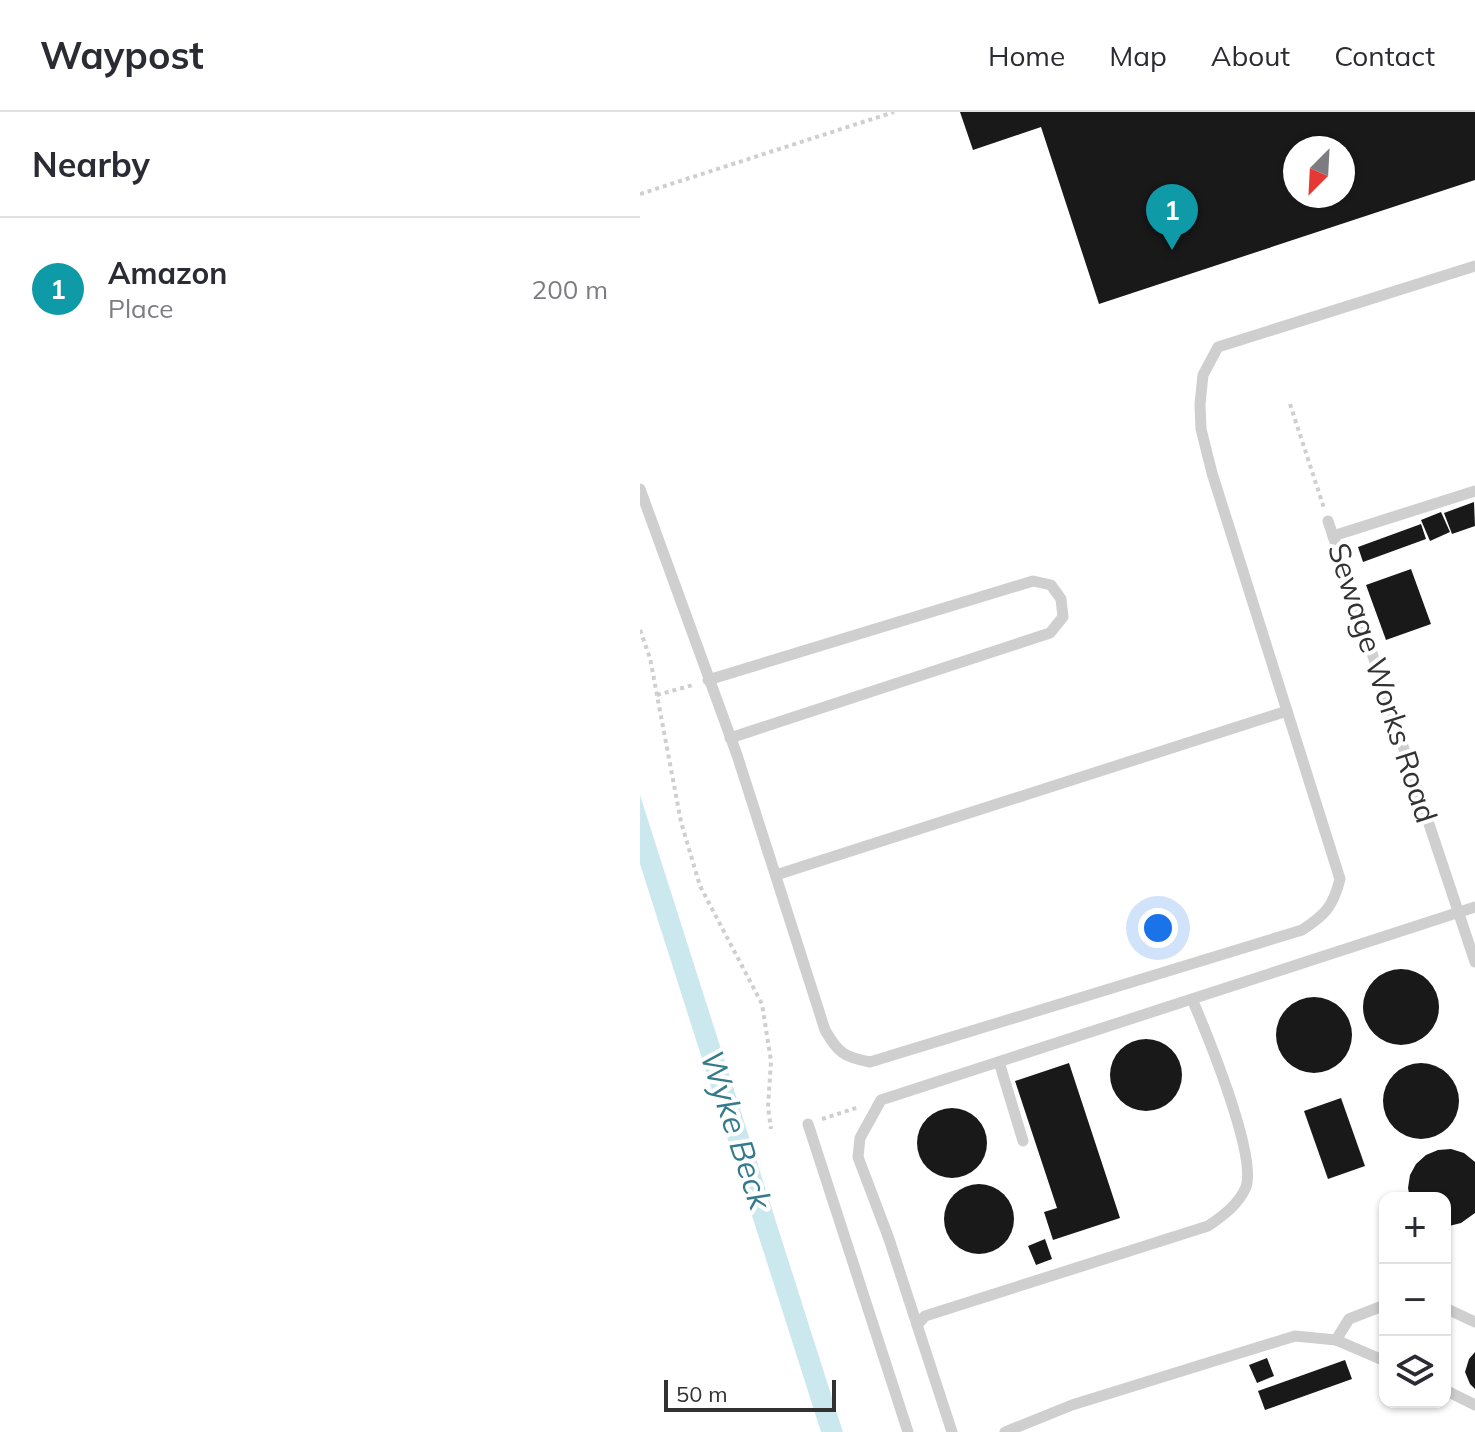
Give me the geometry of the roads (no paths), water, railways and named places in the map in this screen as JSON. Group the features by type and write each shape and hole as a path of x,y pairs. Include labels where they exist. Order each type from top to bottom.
{"lane":[{"path":"640,489 730,738 825,1030 837,1050 852,1059 870,1062 1302,930 1323,916 1335,898 1340,879 1212,473 1201,429 1203,375 1218,347 1475,266"},
{"path":"1333,536 1475,491"},
{"name":"Sewage Works Road","path":"1328,521 1475,962"},
{"path":"708,680 1033,581 1051,585 1061,599 1063,617 1050,633 730,738"},
{"path":"776,875 1287,711"},
{"path":"952,1432 889,1239 858,1157 860,1138 881,1100 1475,907"},
{"path":"917,1325 925,1316 1208,1226 1228,1212 1245,1189 1249,1169 1221,1069 1192,999"},
{"path":"999,1062 1023,1141"},
{"path":"808,1124 908,1432"},
{"path":"1336,1340 1349,1319 1379,1307"},
{"path":"1451,1311 1475,1322"},
{"path":"1005,1432 1072,1405 1295,1336 1336,1340 1379,1358"},
{"path":"1451,1393 1475,1405"}],"water":[{"name":"Wyke Beck","path":"640,795 843,1432 821,1432 640,864"}],"place":[{"name":"Amazon","path":"1172,250"}]}
